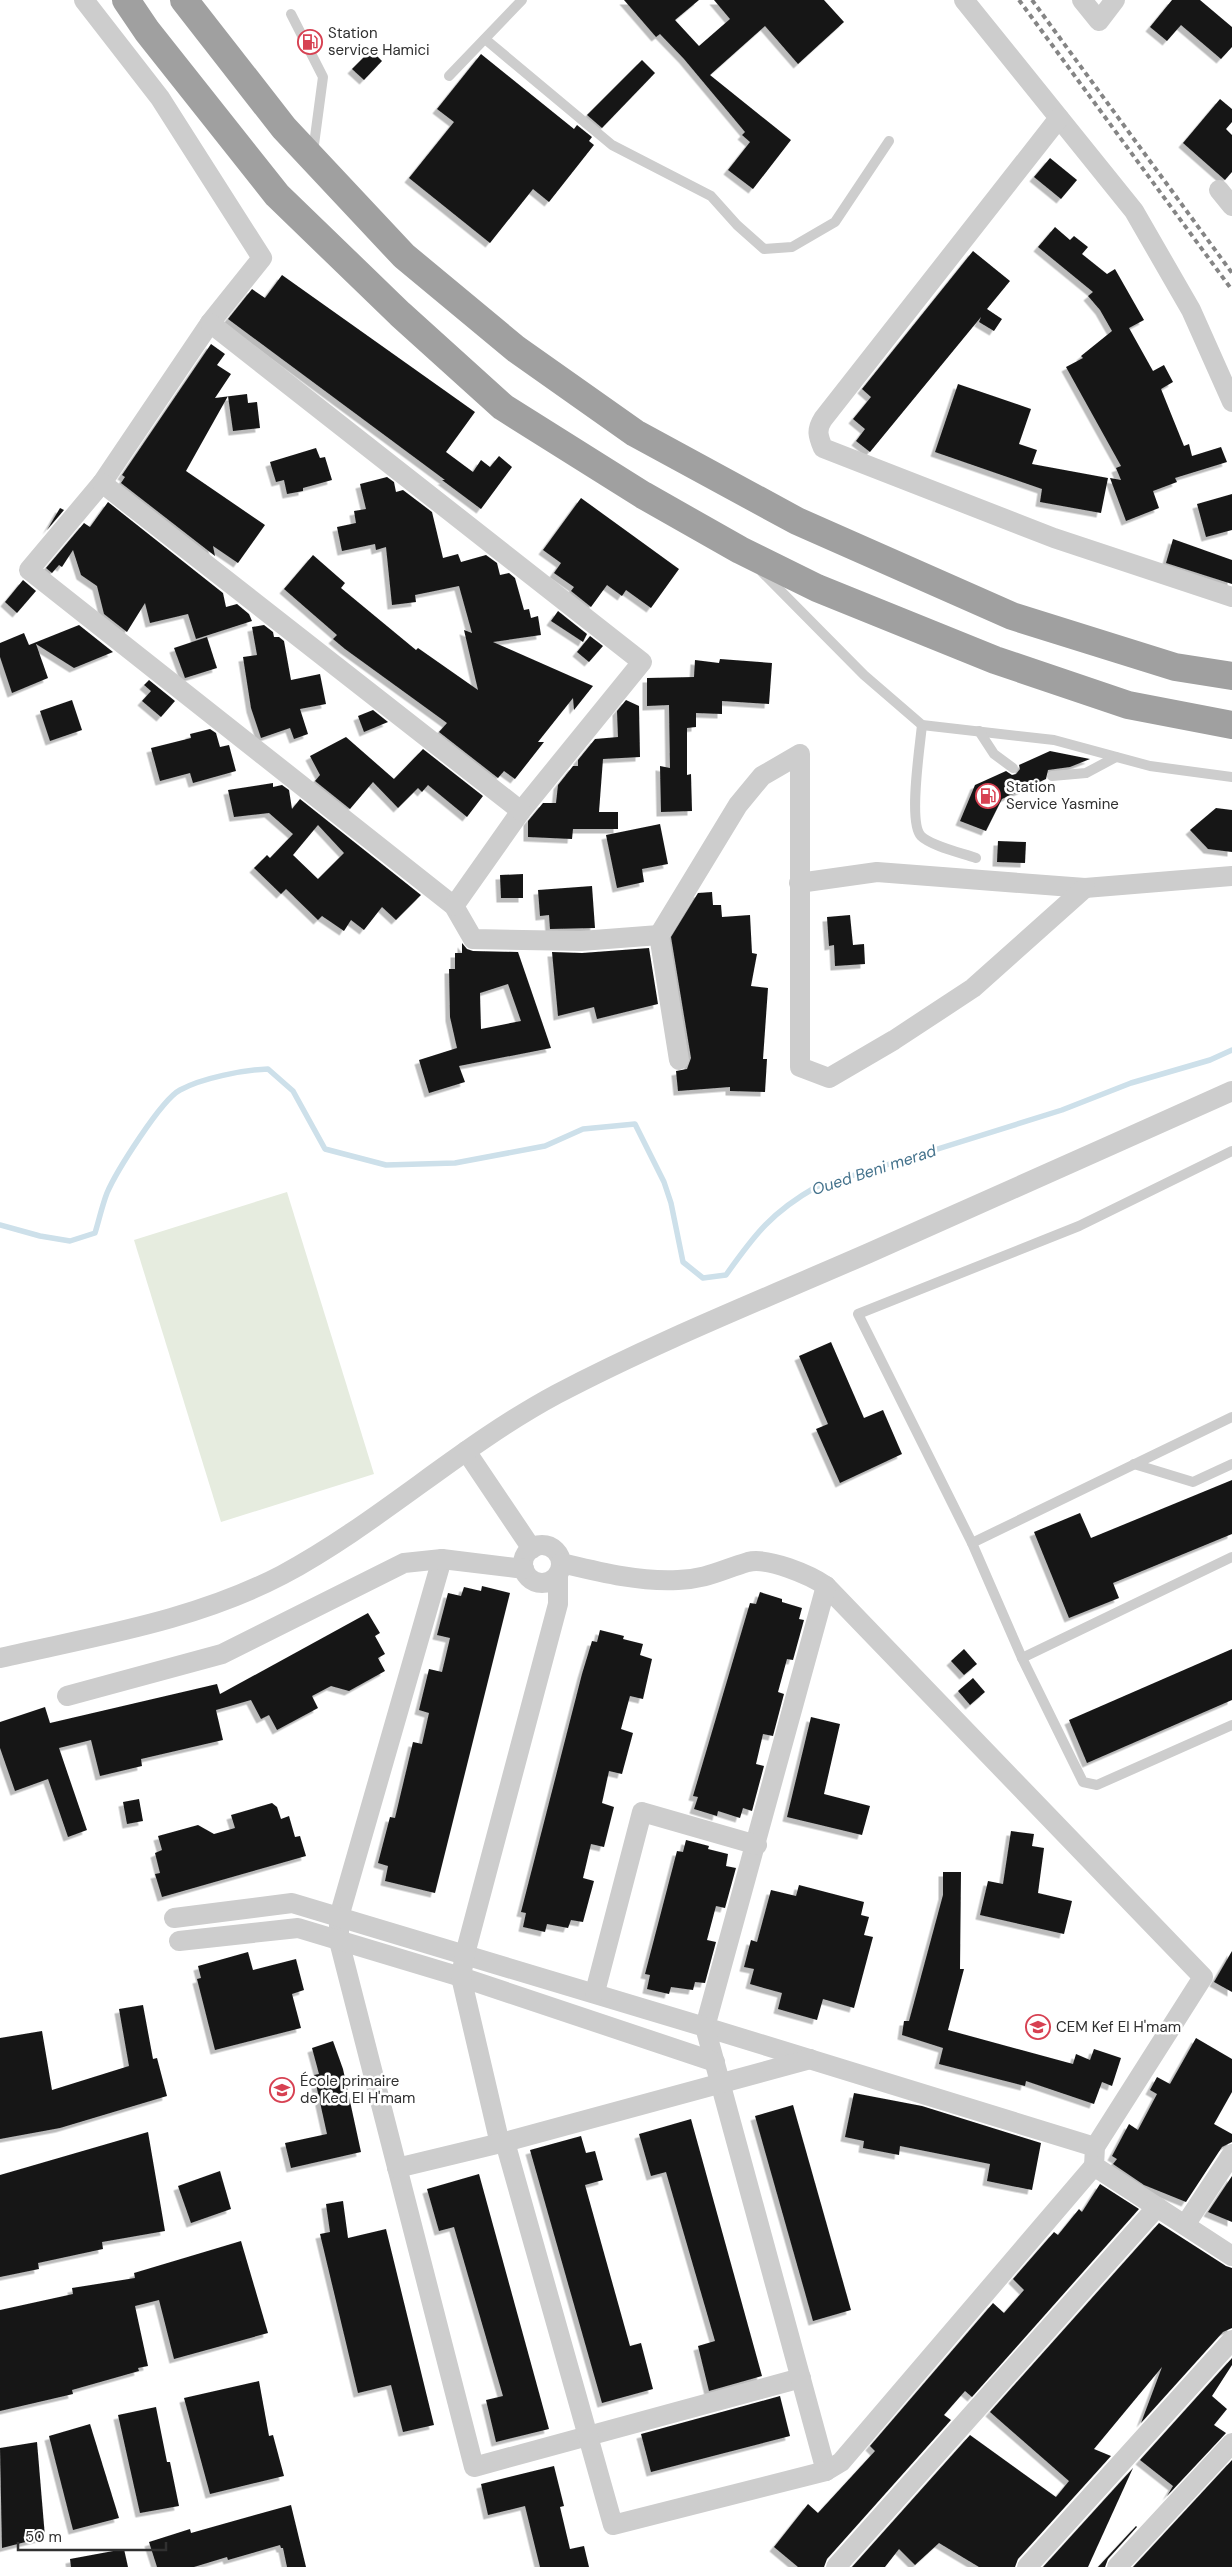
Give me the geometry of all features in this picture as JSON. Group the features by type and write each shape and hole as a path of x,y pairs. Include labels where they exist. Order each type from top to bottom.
{"highway":[{"path":"126,0 146,31 277,195 400,314 503,407 643,495 740,550 817,588 995,660 1128,705 1232,725"},
{"path":"184,0 284,128 404,256 516,349 635,433 797,521 1012,616 1175,667 1232,676"}],"street":[{"path":"84,0 160,98 262,258 210,323 102,483 29,570 454,906 474,939 580,940 659,935"},
{"path":"964,0 1134,211 1191,310 1232,402"},
{"path":"1082,0 1099,21 1115,0"},
{"path":"1059,118 823,419 818,427 818,435 823,448 1054,538 1232,597"},
{"path":"1219,190 1232,206"},
{"path":"210,323 642,662 521,811 454,906"},
{"path":"102,483 521,811"},
{"path":"679,1060 659,935 738,805 762,776 800,754 800,1067 828,1078 894,1040 973,988 1084,888"},
{"path":"799,883 877,872 1084,888 1232,876"},
{"path":"0,1658 183,1615 213,1606 282,1575 348,1534 466,1451 554,1396 667,1340 1232,1091"},
{"path":"466,1451 532,1549"},
{"path":"559,1569 553,1580 540,1583 529,1578 524,1568 524,1557 537,1546 550,1547 556,1551 559,1569 558,1604 465,1954 461,1977 503,2143 613,2525 826,2471 840,2462 1094,2156 1203,1977 826,1586 802,1572 760,1562 748,1562 700,1578 675,1580 559,1569"},
{"path":"67,1696 222,1654 404,1563 442,1558 524,1568"},
{"path":"442,1558 339,1917 339,1941 474,2466 801,2378"},
{"path":"826,1586 757,1846 706,2027 826,2471"},
{"path":"595,1992 642,1812 757,1846"},
{"path":"174,1918 292,1903 595,1992 810,2060 1094,2156 1157,2207 1232,2256"},
{"path":"179,1941 298,1928 461,1977 715,2062"},
{"path":"397,2168 503,2143 810,2060"},
{"path":"1185,2225 1232,2154"},
{"path":"836,2567 1157,2207"},
{"path":"1028,2567 1232,2340"},
{"path":"1117,2567 1232,2443"}],"lane":[{"path":"448,76 522,0"},
{"path":"290,14 323,77 312,158"},
{"path":"484,39 612,145 711,196 737,225 764,249 792,247 835,222 889,141"},
{"path":"740,550 864,675 922,725 1054,740 1168,770 1232,777"},
{"path":"922,725 914,816 918,832 927,840 976,858"},
{"path":"980,731 994,754 1013,768"},
{"path":"1052,776 1086,773 1116,757"},
{"path":"1232,1151 1079,1226 858,1314 972,1544 1022,1658 1083,1782 1097,1784 1232,1725"},
{"path":"972,1544 1232,1417"},
{"path":"1134,1464 1193,1482 1232,1464"},
{"path":"1022,1658 1232,1557"}],"shaded area":[{"path":"287,1192 374,1474 221,1522 134,1240"}],"building":[{"path":"624,0 699,0 675,20 699,46 730,19 714,0 824,0 844,22 798,64 765,26 710,75 791,140 753,189 728,170 750,142 742,135 745,132 684,59 660,34 656,37"},
{"path":"1172,0 1200,0 1232,27 1232,47 1221,59 1181,25 1167,41 1150,27"},
{"path":"371,50 382,61 364,80 352,69"},
{"path":"481,54 574,129 577,125 592,137 589,141 594,145 549,202 533,189 490,243 409,178 454,122 437,109"},
{"path":"642,60 655,73 602,128 587,115"},
{"path":"1220,99 1232,109 1232,122 1226,129 1232,135 1232,172 1225,180 1183,143"},
{"path":"1050,158 1077,180 1061,199 1034,177"},
{"path":"1055,227 1070,240 1074,236 1088,247 1082,254 1107,274 1115,269 1144,320 1129,328 1153,371 1164,365 1173,382 1161,389 1184,446 1189,444 1192,456 1221,447 1227,462 1175,478 1177,482 1153,491 1159,508 1126,521 1110,478 1121,480 1116,468 1121,466 1066,367 1083,358 1081,356 1112,331 1100,310 1088,296 1093,292 1038,247"},
{"path":"973,251 1010,281 987,309 1002,319 994,331 979,322 981,317 870,452 856,441 865,429 853,419 871,397 862,389"},
{"path":"282,275 475,412 446,452 473,472 481,460 490,467 499,456 512,467 481,509 442,480 445,480 228,319 252,289 265,298"},
{"path":"211,344 225,354 217,365 231,374 215,398 228,396 186,471 265,525 238,563 213,546 215,556 121,483 125,477 122,475"},
{"path":"958,384 1031,409 1019,444 1037,450 1032,464 1108,478 1101,513 1040,502 1042,489 935,452"},
{"path":"247,394 248,403 257,402 260,428 233,431 228,396"},
{"path":"316,448 320,458 325,457 332,480 303,488 303,491 287,494 284,480 276,482 270,462"},
{"path":"387,477 394,482 396,492 403,490 432,512 443,558 458,554 461,562 486,555 497,563 500,575 509,573 515,578 524,610 529,609 531,618 538,616 541,635 493,642 593,686 574,710 573,698 538,742 544,742 515,779 504,771 498,778 439,732 447,723 345,649 333,639 337,635 284,589 313,555 345,583 341,588 416,650 418,648 478,690 464,630 472,633 459,586 415,595 416,602 392,605 386,547 376,550 375,544 342,551 337,527 356,523 354,511 366,509 360,484"},
{"path":"1232,494 1232,530 1206,537 1197,504"},
{"path":"581,498 679,569 651,608 626,590 622,596 607,585 591,607 571,591 574,587 554,573 561,563 543,550"},
{"path":"108,502 223,593 226,607 237,604 249,614 252,621 196,639 188,614 150,623 145,603 127,632 104,614 97,586 81,575 73,550 62,567 59,565 52,573 46,568 84,523 90,527"},
{"path":"60,508 64,510 47,530"},
{"path":"1173,539 1232,560 1232,584 1166,563"},
{"path":"23,580 36,591 17,613 5,602"},
{"path":"558,611 587,634 583,642 551,621"},
{"path":"79,625 113,652 74,668 36,644 48,678 12,693 0,657 0,643 24,633 29,645"},
{"path":"264,625 273,632 274,637 279,637 284,641 291,680 320,674 326,704 300,709 308,734 294,739 290,728 261,738 251,708 243,657 257,655 252,627"},
{"path":"590,636 603,646 589,662 577,652"},
{"path":"207,637 217,668 185,678 174,648"},
{"path":"720,659 772,663 769,704 722,701 722,714 696,713 696,727 687,728 687,775 691,774 692,811 661,812 660,766 670,768 669,705 647,706 647,678 694,677 695,660 719,663"},
{"path":"149,680 175,701 161,717 142,701 151,691 144,685"},
{"path":"72,700 82,730 50,741 40,711"},
{"path":"626,700 639,706 640,757 603,759 599,812 618,812 618,829 573,829 572,839 528,837 528,821 543,803 556,803 558,785 573,766 578,766 578,760 595,739 618,737 617,711"},
{"path":"373,710 388,722 364,732 358,716"},
{"path":"210,729 216,733 220,747 229,745 236,771 193,783 190,773 160,781 151,748 191,738 190,734"},
{"path":"346,737 394,779 423,749 483,796 467,817 428,785 422,792 418,788 398,808 373,782 350,809 315,781 320,775 310,756"},
{"path":"1050,751 1090,759 1070,767 1048,770 1046,779 1002,799 986,831 960,821 975,785 1006,771 1012,775 1016,774 1020,769 1019,765"},
{"path":"273,783 273,787 282,785 289,790 292,809 300,799 421,895 396,920 382,907 364,930 351,920 344,931 322,916 318,920 286,889 281,894 254,868 267,855 270,858 293,834 269,813 234,817 228,790","holes":["318,825 344,853 318,879 293,855"]},
{"path":"1216,808 1232,810 1232,852 1208,849 1190,830"},
{"path":"660,824 668,864 642,869 644,882 617,888 606,835"},
{"path":"998,841 1026,842 1025,863 997,862"},
{"path":"523,874 523,898 501,898 500,875"},
{"path":"592,886 595,928 550,929 549,915 540,916 538,890"},
{"path":"712,892 713,905 721,905 722,917 750,915 752,953 757,954 751,986 768,988 763,1059 767,1059 765,1092 730,1091 730,1087 678,1091 676,1071 687,1069 691,1058 671,937 698,893"},
{"path":"850,915 853,945 864,944 865,964 835,966 834,945 829,946 827,917"},
{"path":"462,943 467,949 473,951 518,952 551,1048 459,1066 465,1082 429,1093 419,1060 457,1048 450,1017 449,969 455,969 455,953 462,953","holes":["508,984 521,1021 481,1029 480,993"]},
{"path":"649,948 658,1004 597,1019 594,1007 558,1016 552,952 582,953"},
{"path":"831,1342 864,1418 883,1410 902,1454 840,1483 816,1429 828,1424 799,1356"},
{"path":"1232,1480 1232,1534 1113,1583 1119,1598 1069,1618 1034,1532 1080,1513 1091,1538"},
{"path":"482,1586 510,1593 435,1893 385,1881 388,1866 378,1863 390,1817 395,1818 413,1742 422,1744 429,1713 419,1710 429,1669 442,1672 450,1638 437,1635 448,1593 461,1596 464,1587 481,1591"},
{"path":"760,1592 782,1599 782,1602 802,1608 799,1619 804,1620 793,1660 787,1659 778,1692 784,1694 773,1736 763,1734 756,1764 764,1766 752,1811 743,1808 740,1818 718,1811 717,1816 694,1809 698,1797 693,1796 750,1603 756,1604"},
{"path":"368,1613 380,1633 375,1636 385,1654 378,1658 385,1671 349,1691 331,1686 312,1696 318,1708 277,1730 269,1715 261,1719 251,1700 216,1710 223,1740 141,1759 142,1766 100,1776 91,1740 59,1748 87,1830 68,1837 48,1779 15,1791 0,1748 0,1722 45,1707 50,1723 217,1684 220,1694"},
{"path":"600,1630 624,1636 623,1639 643,1644 640,1655 652,1659 643,1699 630,1696 621,1729 633,1733 622,1774 609,1771 602,1803 614,1807 604,1847 591,1844 583,1878 594,1881 583,1922 571,1920 568,1928 547,1924 545,1932 523,1927 526,1913 521,1912 582,1674 592,1641 597,1642"},
{"path":"964,1649 977,1664 964,1675 951,1661"},
{"path":"1232,1649 1232,1700 1087,1763 1069,1720"},
{"path":"973,1678 985,1692 970,1705 958,1691"},
{"path":"811,1717 840,1724 824,1794 870,1806 862,1835 787,1817"},
{"path":"139,1799 143,1821 127,1824 123,1802"},
{"path":"272,1803 277,1807 281,1819 289,1816 295,1837 300,1836 306,1856 162,1897 155,1874 160,1873 155,1853 162,1850 158,1836 198,1825 214,1834 235,1828 231,1815"},
{"path":"1011,1831 1034,1834 1032,1846 1044,1848 1038,1893 1072,1901 1064,1934 980,1915 988,1881 1003,1884"},
{"path":"686,1840 709,1846 708,1849 728,1854 726,1866 736,1868 725,1908 716,1906 707,1940 716,1942 705,1983 695,1982 693,1990 671,1987 669,1994 647,1989 650,1975 645,1974 677,1851 683,1852"},
{"path":"943,1872 961,1872 960,1969 964,1969 948,2030 1073,2064 1076,2054 1090,2060 1094,2049 1121,2058 1112,2086 1102,2082 1094,2104 1026,2081 1025,2086 939,2064 943,2048 902,2035 904,2021 909,2021 943,1895"},
{"path":"799,1885 864,1902 861,1915 869,1917 864,1935 873,1937 854,2008 823,1999 817,2020 778,2009 782,1993 750,1984 754,1969 744,1967 751,1940 757,1942 771,1890 796,1896"},
{"path":"1232,1951 1232,1992 1214,1982"},
{"path":"248,1952 253,1970 296,1959 304,1990 292,1994 301,2028 215,2050 197,1979 201,1978 198,1966"},
{"path":"143,2005 153,2059 157,2058 167,2096 60,2128 0,2139 0,2038 42,2031 52,2090 129,2066 119,2009"},
{"path":"1196,2038 1232,2059 1232,2092 1214,2124 1232,2134 1232,2142 1222,2147 1186,2202 1144,2185 1113,2164 1117,2159 1112,2156 1129,2124 1138,2130 1157,2094 1150,2090 1157,2077 1170,2084"},
{"path":"333,2041 343,2069 361,2152 291,2168 285,2143 327,2134 314,2075 319,2074 312,2048"},
{"path":"854,2093 922,2106 1041,2143 1032,2190 987,2181 990,2164 900,2146 899,2155 863,2148 864,2141 845,2137"},
{"path":"793,2105 851,2310 813,2321 755,2116"},
{"path":"691,2119 762,2376 709,2391 698,2346 715,2341 666,2172 651,2176 639,2134"},
{"path":"148,2132 165,2231 102,2242 103,2249 38,2263 39,2269 0,2277 0,2175"},
{"path":"581,2136 586,2153 595,2151 603,2180 585,2185 630,2346 641,2343 653,2389 602,2403 530,2150"},
{"path":"220,2171 231,2209 191,2223 178,2186"},
{"path":"479,2174 549,2429 496,2442 486,2400 503,2396 454,2227 439,2231 427,2189"},
{"path":"1232,2176 1232,2222 1208,2212"},
{"path":"1100,2184 1139,2209 972,2397 965,2391 944,2415 951,2420 827,2559 824,2567 798,2567 774,2547 808,2504 818,2513 875,2451 870,2446 993,2303 1004,2313 1024,2290 1013,2279 1054,2232 1058,2235 1079,2209 1082,2212"},
{"path":"343,2201 348,2238 386,2229 434,2425 403,2432 391,2385 358,2393 320,2234 330,2232 326,2204"},
{"path":"1159,2223 1232,2268 1232,2328 1223,2332 1141,2423 1162,2367 1094,2449 1111,2456 1018,2559 1015,2567 979,2567 939,2543 915,2565 899,2549 885,2567 852,2567 970,2435 1056,2497 1069,2481 990,2412"},
{"path":"241,2241 268,2333 174,2359 159,2300 135,2306 148,2366 138,2368 139,2371 72,2390 73,2394 0,2411 0,2310 73,2294 72,2288 135,2278 134,2273"},
{"path":"1232,2358 1232,2365 1212,2396 1227,2409 1214,2425 1226,2433 1167,2496 1173,2486 1140,2460"},
{"path":"259,2381 269,2436 273,2435 284,2476 210,2494 184,2398"},
{"path":"780,2396 790,2436 651,2472 641,2434"},
{"path":"156,2407 167,2462 170,2462 179,2506 140,2513 118,2415"},
{"path":"90,2424 119,2518 73,2530 49,2436"},
{"path":"37,2442 45,2537 2,2548 0,2448"},
{"path":"1232,2460 1232,2567 1133,2567"},
{"path":"554,2466 564,2506 560,2507 570,2549 584,2546 589,2567 540,2567 525,2506 488,2515 481,2484"},
{"path":"1133,2468 1088,2567 1043,2567"},
{"path":"291,2505 306,2567 287,2567 283,2548 280,2545 228,2560 227,2557 194,2567 157,2567 149,2542 190,2529 191,2533"},
{"path":"1136,2526 1108,2559 1105,2567 1098,2567"},
{"path":"124,2549 128,2567 71,2567 70,2559"}],"waterway":[{"name":"Oued Beni merad","path":"0,1225 40,1236 70,1241 95,1233 107,1193 120,1169 151,1121 172,1096 180,1090 211,1078 268,1069 293,1091 325,1149 386,1165 455,1163 545,1146 583,1129 635,1124 664,1182 671,1203 683,1262 703,1278 726,1275 765,1225 787,1206 816,1187 1062,1110 1131,1083 1210,1060 1232,1050"}],"railway":[{"path":"1019,0 1232,290"},
{"path":"1032,0 1232,273"}],"place":[{"name":"Station service Hamici","path":"310,42"},
{"name":"Station Service Yasmine","path":"988,796"},
{"name":"CEM Kef El H'mam","path":"1038,2027"},
{"name":"École primaire de Ked El H'mam","path":"282,2090"}]}
